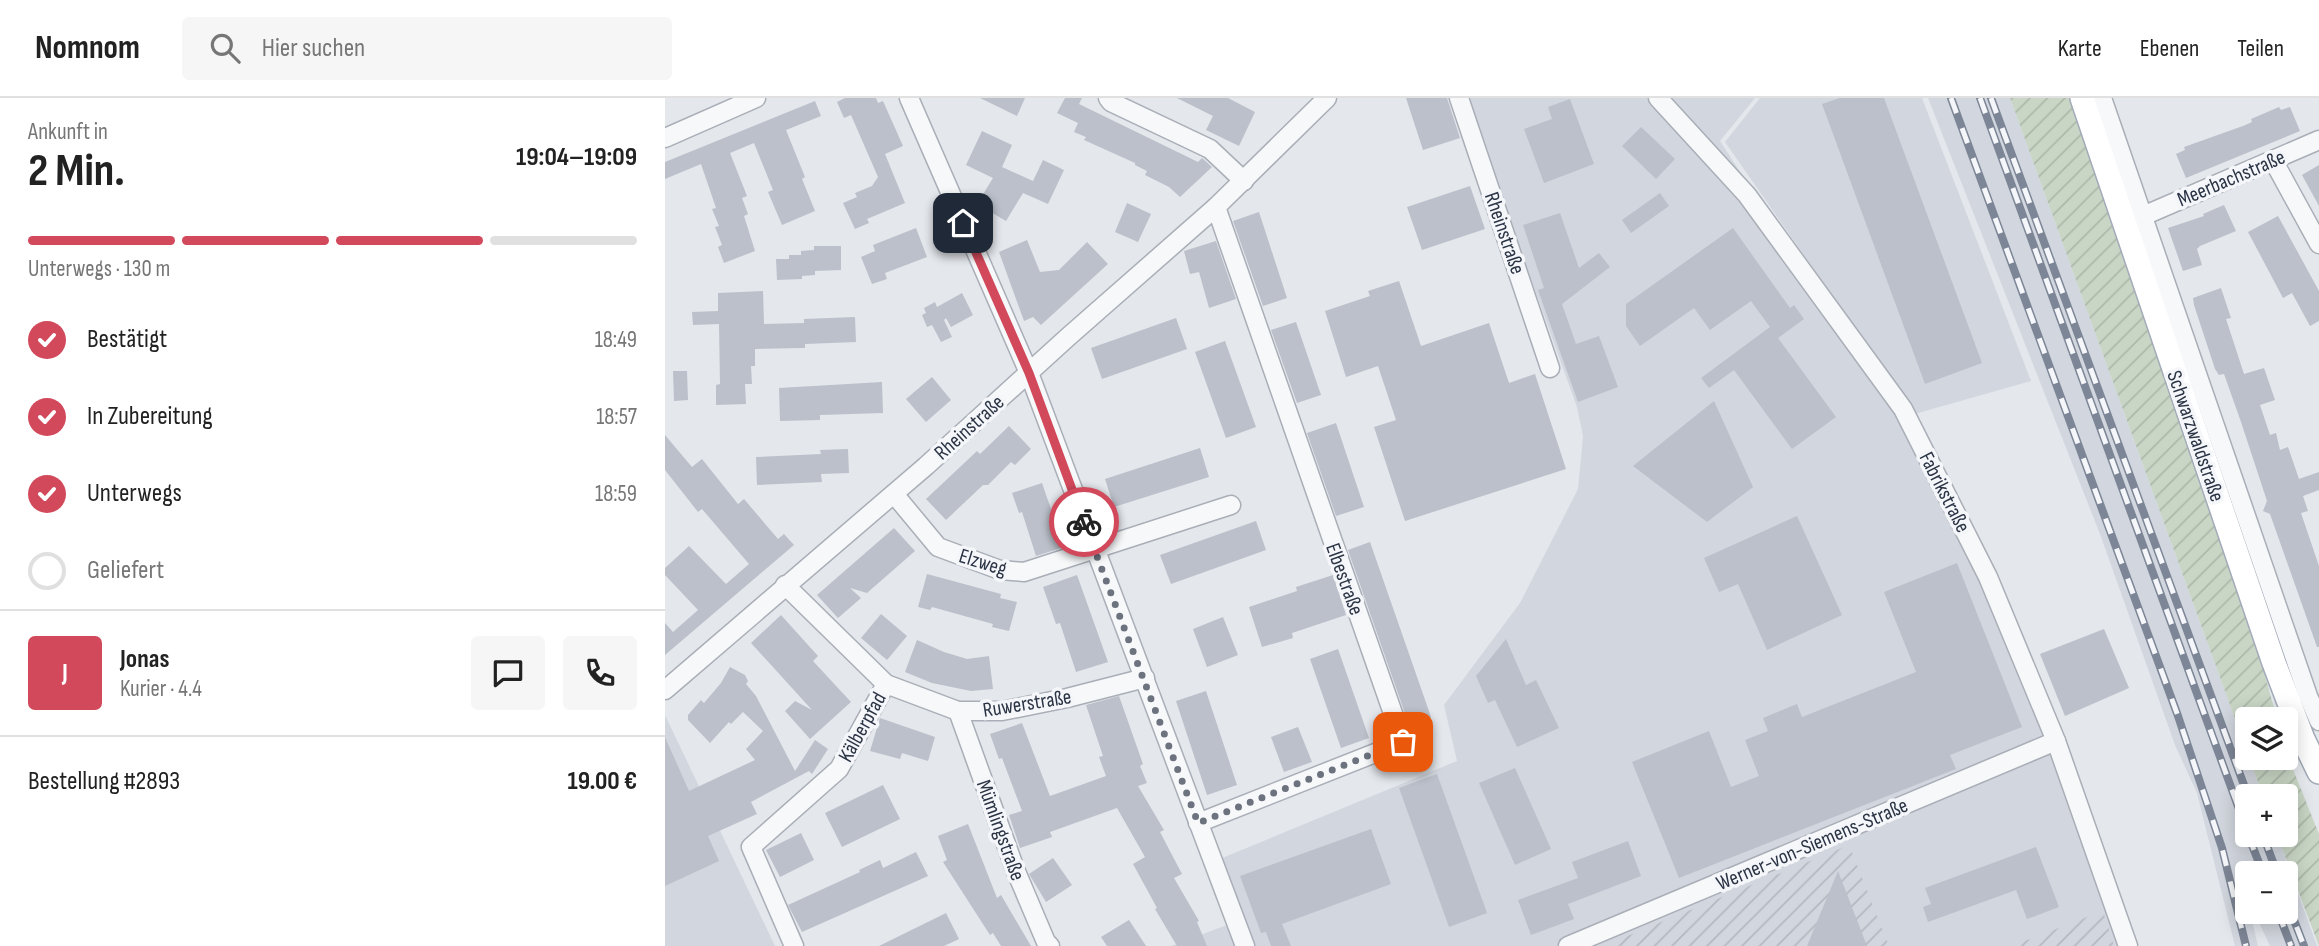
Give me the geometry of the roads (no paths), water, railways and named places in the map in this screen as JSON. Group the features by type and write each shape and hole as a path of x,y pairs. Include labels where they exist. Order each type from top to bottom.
{"main road":[{"name":"Schwarzwaldstraße","path":"2082,98 2274,663 2303,739 2319,772"}],"street":[{"path":"665,138 756,98"},
{"path":"909,98 1029,373 1245,946"},
{"path":"1108,98 1111,102 1210,149 1244,181"},
{"name":"Rheinstraße","path":"665,690 894,494 1216,207 1327,98"},
{"name":"Rheinstraße","path":"1459,98 1550,368"},
{"name":"Fabrikstraße","path":"1658,98 1747,195 1903,409 1988,577 2056,741 2129,946"},
{"name":"Schwarzwaldstraße","path":"2102,98 2308,696 2319,721"},
{"name":"Meerbachstraße","path":"2143,216 2319,140"},
{"path":"2273,160 2319,244"},
{"name":"Elbestraße","path":"1198,823 1403,742 1216,207"},
{"name":"Elzweg","path":"894,494 938,547 1000,570 1024,572 1095,551"},
{"path":"1095,551 1231,505"},
{"name":"Ruwerstraße","path":"785,585 885,684 958,711 1002,711 1145,678"},
{"name":"Kälberpfad","path":"794,946 751,847 839,769 885,684"},
{"name":"Mümlingstraße","path":"958,711 1015,869 1050,946"},
{"name":"Werner-von-Siemens-Straße","path":"1568,946 2056,741"}],"railway":[{"path":"1951,98 2178,716 2222,848 2246,946"},
{"path":"1980,98 2235,798"},
{"path":"1991,98 2244,784"},
{"path":"2253,847 2258,861"},
{"path":"2267,847 2273,861"},
{"path":"2283,924 2291,946"},
{"path":"2295,924 2304,946"}]}
